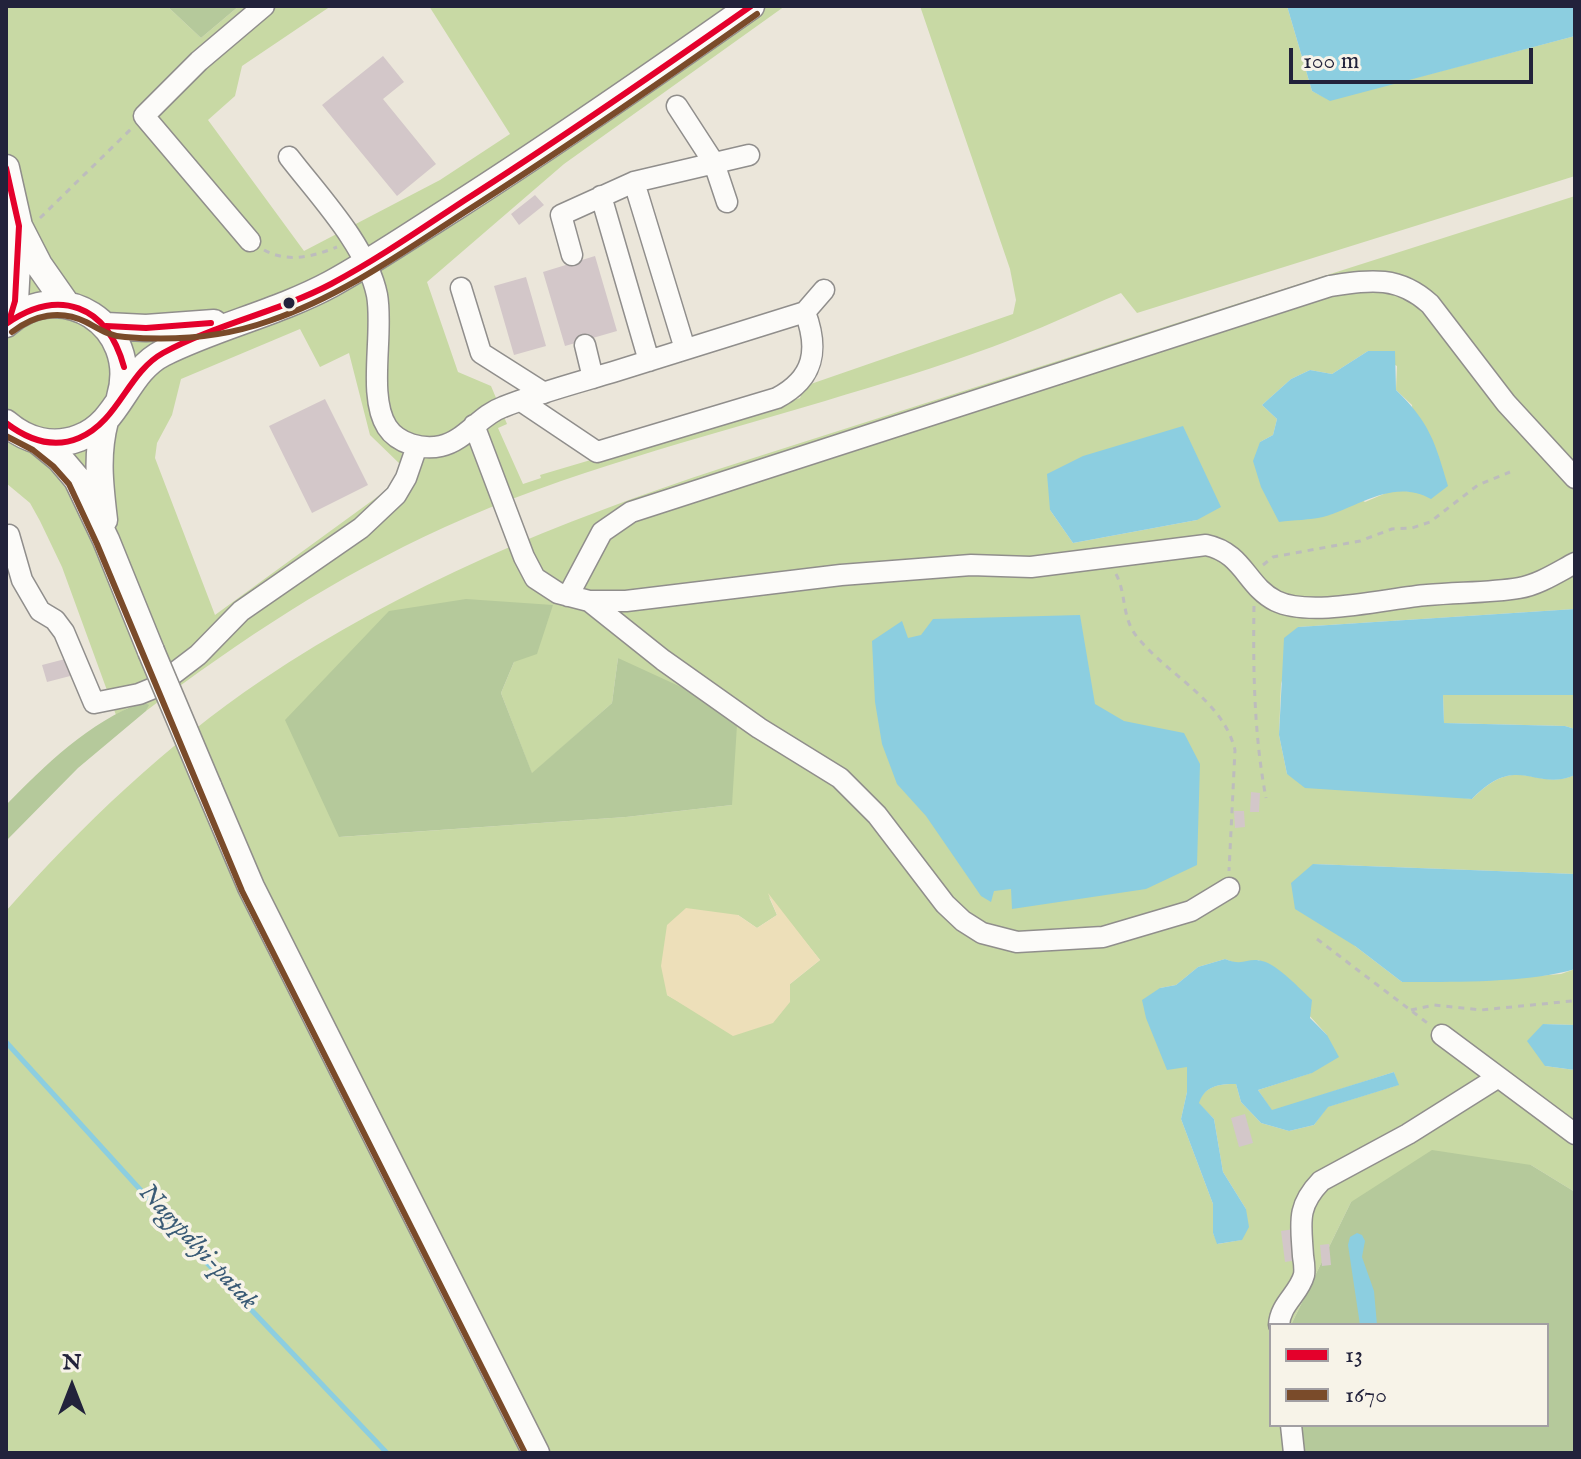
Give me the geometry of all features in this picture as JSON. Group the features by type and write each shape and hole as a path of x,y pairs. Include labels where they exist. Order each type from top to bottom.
{"main road":[{"path":"19,434 53,443 86,435 112,411 135,375 151,361 238,321 307,295 365,264 594,116 751,6"},
{"path":"6,168 29,222 39,265 67,305"},
{"path":"8,322 15,301 29,222"},
{"path":"8,322 36,306 67,305 90,313 106,326 117,342 122,356 123,386 99,444 106,540"},
{"path":"106,326 146,328 238,321"},
{"path":"19,434 60,459 77,479 106,540 251,887 536,1453"}],"street":[{"path":"250,241 144,116 199,61 264,6"},
{"path":"677,106 714,163 727,202"},
{"path":"572,255 561,215 634,182 749,155"},
{"path":"289,157 352,241 373,280 377,298 380,350 377,377 382,416 394,436 417,446 441,446 451,442 512,404 805,312 824,290"},
{"path":"634,182 685,349"},
{"path":"601,196 649,361"},
{"path":"563,594 602,532 631,512 1330,286 1361,282 1402,285 1416,291 1430,304 1506,403 1575,478"},
{"path":"461,288 481,353 544,393"},
{"path":"512,404 597,452 777,398 795,387 810,365 813,342 805,312"},
{"path":"585,345 593,378"},
{"path":"474,425 530,570 543,585 589,601 686,595 841,575 971,565 1031,567 1206,545 1227,552 1276,601 1292,606 1355,606 1424,595 1521,588 1575,563"},
{"path":"9,535 22,580 40,611 55,620 64,632 94,703 139,694 156,687 179,670 241,611 385,508 406,478 417,446"},
{"path":"589,601 663,660 759,728 840,778 877,815 945,904 982,933 1017,942 1103,937 1191,911 1229,888"},
{"path":"1442,1035 1575,1134"},
{"path":"1279,1323 1284,1305 1304,1278 1301,1218 1302,1207 1311,1192 1321,1181 1408,1134 1497,1078"},
{"path":"1291,1427 1294,1453"}],"path":[{"path":"29,222 144,116"},
{"path":"250,241 281,257 298,258 319,255 352,241"},
{"path":"1266,798 1259,765 1253,653 1254,581 1263,565 1273,557 1360,541 1392,529 1412,528 1430,522 1478,485 1510,472"},
{"path":"1104,558 1118,578 1125,618 1136,637 1219,714 1231,736 1235,750 1229,888"},
{"path":"1317,939 1442,1035"},
{"path":"1411,1010 1434,1005 1481,1010 1572,1001"}],"green space":[{"path":"6,6 167,6 201,38 239,6 331,6 242,66 235,96 208,120 304,251 440,180 510,134 429,6 785,6 564,164 427,282 458,372 491,386 507,424 498,428 523,484 541,478 540,475 800,398 805,386 1013,314 1016,300 1010,269 920,6 1287,6 1312,91 1330,100 1575,36 1575,176 1137,313 1121,293 1025,334 951,361 538,489 445,527 327,588 254,634 146,711 148,705 131,706 116,715 62,567 30,503 6,483","holes":["300,329 320,367 349,353 370,435 403,467 384,492 215,615 155,458 157,443 172,415 181,379"]},
{"path":"167,6 239,6 201,38"},
{"path":"1575,196 1575,609 1298,627 1281,684 1279,735 1287,774 1472,799 1502,777 1526,775 1561,779 1575,775 1575,874 1313,864 1355,946 1402,982 1500,979 1561,974 1575,969 1575,1025 1543,1024 1545,1066 1575,1070 1575,1192 1531,1165 1351,1202 1292,1323 1269,1323 1269,1427 1291,1427 1293,1453 6,1453 6,911 126,788 192,731 262,680 371,614 427,585 542,533 662,488","holes":["1368,351 1397,366 1396,390 1412,405 1418,492 1393,490 1365,502 1260,442 1273,435 1277,419 1262,405 1291,379 1310,370 1332,374","1050,510 1197,520 1073,543","553,605 514,662 501,693 532,774 612,703 618,658 732,805 626,817 340,837","769,897 820,960 790,984 696,1011 667,995 738,915 757,928 777,915","1225,959 1238,964 1259,960 1327,1035 1311,1073 1258,1090 1272,1111 1394,1072 1398,1085 1327,1107 1314,1125 1289,1131 1261,1123 1241,1102 1236,1084 1218,1086 1204,1093 1198,1103 1214,1119 1223,1172 1246,1209 1241,1240 1218,1244 1213,1233 1213,1204 1181,1119 1187,1092 1187,1066 1160,988 1176,985 1198,967"]},
{"path":"466,599 553,605 537,654 514,662 501,693 532,773 612,703 618,658 692,692 737,725 732,805 626,817 339,837 285,720 389,611"},
{"path":"1443,695 1575,695 1575,729 1565,726 1444,723"},
{"path":"143,702 149,705 146,711 78,768 6,841 6,805 52,760 86,733 123,710"},
{"path":"1432,1150 1531,1165 1575,1192 1575,1453 1293,1453 1291,1427 1549,1427 1549,1323 1292,1323 1351,1202"}],"sand":[{"path":"768,893 820,960 790,984 790,1002 773,1023 733,1036 667,995 661,966 667,925 686,908 738,915 757,928 777,915"}],"water":[{"path":"1287,6 1575,6 1575,36 1330,101 1312,91"},
{"path":"1368,351 1395,351 1396,390 1417,413 1430,434 1448,486 1431,499 1404,491 1390,493 1323,517 1279,522 1261,487 1253,461 1260,442 1273,435 1277,419 1262,405 1291,379 1310,370 1332,374"},
{"path":"1183,426 1221,507 1197,520 1073,543 1050,510 1047,474 1083,456"},
{"path":"1575,609 1575,695 1443,695 1444,723 1565,726 1575,729 1575,775 1548,780 1514,775 1488,785 1472,799 1305,788 1287,774 1279,735 1284,638 1298,627"},
{"path":"1080,615 1095,704 1124,721 1184,733 1200,764 1197,865 1146,889 1012,909 1011,889 994,891 991,902 981,896 926,816 897,784 882,744 875,702 872,641 902,621 908,638 921,635 933,619"},
{"path":"1313,864 1575,874 1575,969 1513,979 1402,982 1355,946 1295,909 1291,883"},
{"path":"1225,959 1262,961 1288,978 1312,1000 1310,1018 1327,1035 1339,1057 1312,1073 1258,1090 1272,1110 1394,1072 1399,1085 1328,1107 1314,1125 1289,1131 1261,1123 1241,1102 1236,1084 1209,1090 1199,1103 1214,1119 1223,1172 1246,1209 1249,1227 1242,1240 1217,1244 1213,1233 1213,1204 1181,1119 1187,1092 1187,1067 1167,1070 1142,1000 1160,988 1176,985 1198,967"},
{"path":"1543,1024 1575,1025 1575,1070 1545,1066 1527,1041"},
{"path":"1357,1233 1365,1241 1362,1257 1374,1291 1377,1323 1360,1323 1348,1245 1350,1237"}],"building":[{"path":"383,56 404,82 383,99 436,164 397,196 322,105"},
{"path":"535,195 544,205 519,225 511,214"},
{"path":"595,256 617,331 565,346 543,272"},
{"path":"526,277 546,346 514,355 494,286"},
{"path":"325,399 368,485 312,513 269,426"},
{"path":"69,658 74,675 47,682 42,665"},
{"path":"1251,792 1260,793 1259,812 1250,812"},
{"path":"1234,811 1244,811 1245,827 1235,828"},
{"path":"1245,1114 1253,1143 1239,1147 1231,1118"},
{"path":"1294,1229 1297,1260 1285,1262 1281,1231"},
{"path":"1329,1244 1331,1265 1322,1266 1320,1245"}],"waterway":[{"name":"Nagypályi-patak","path":"6,1042 206,1262 387,1453"}],"transit line":[{"name":"13","path":"6,423 41,441 60,443 79,438 104,420 140,372 163,353 204,334 311,294 366,264 573,129 751,6"},
{"name":"1670","path":"12,332 29,321 57,315 76,318 119,336 179,338 234,331 321,300 418,243 576,140 757,14"},
{"name":"13","path":"6,168 19,226 15,301 9,321"},
{"name":"13","path":"6,324 44,306 78,308 93,316 106,329 124,367"},
{"name":"13","path":"106,326 146,328 211,323"},
{"name":"1670","path":"6,436 33,450 69,484 242,891 525,1453"}]}
